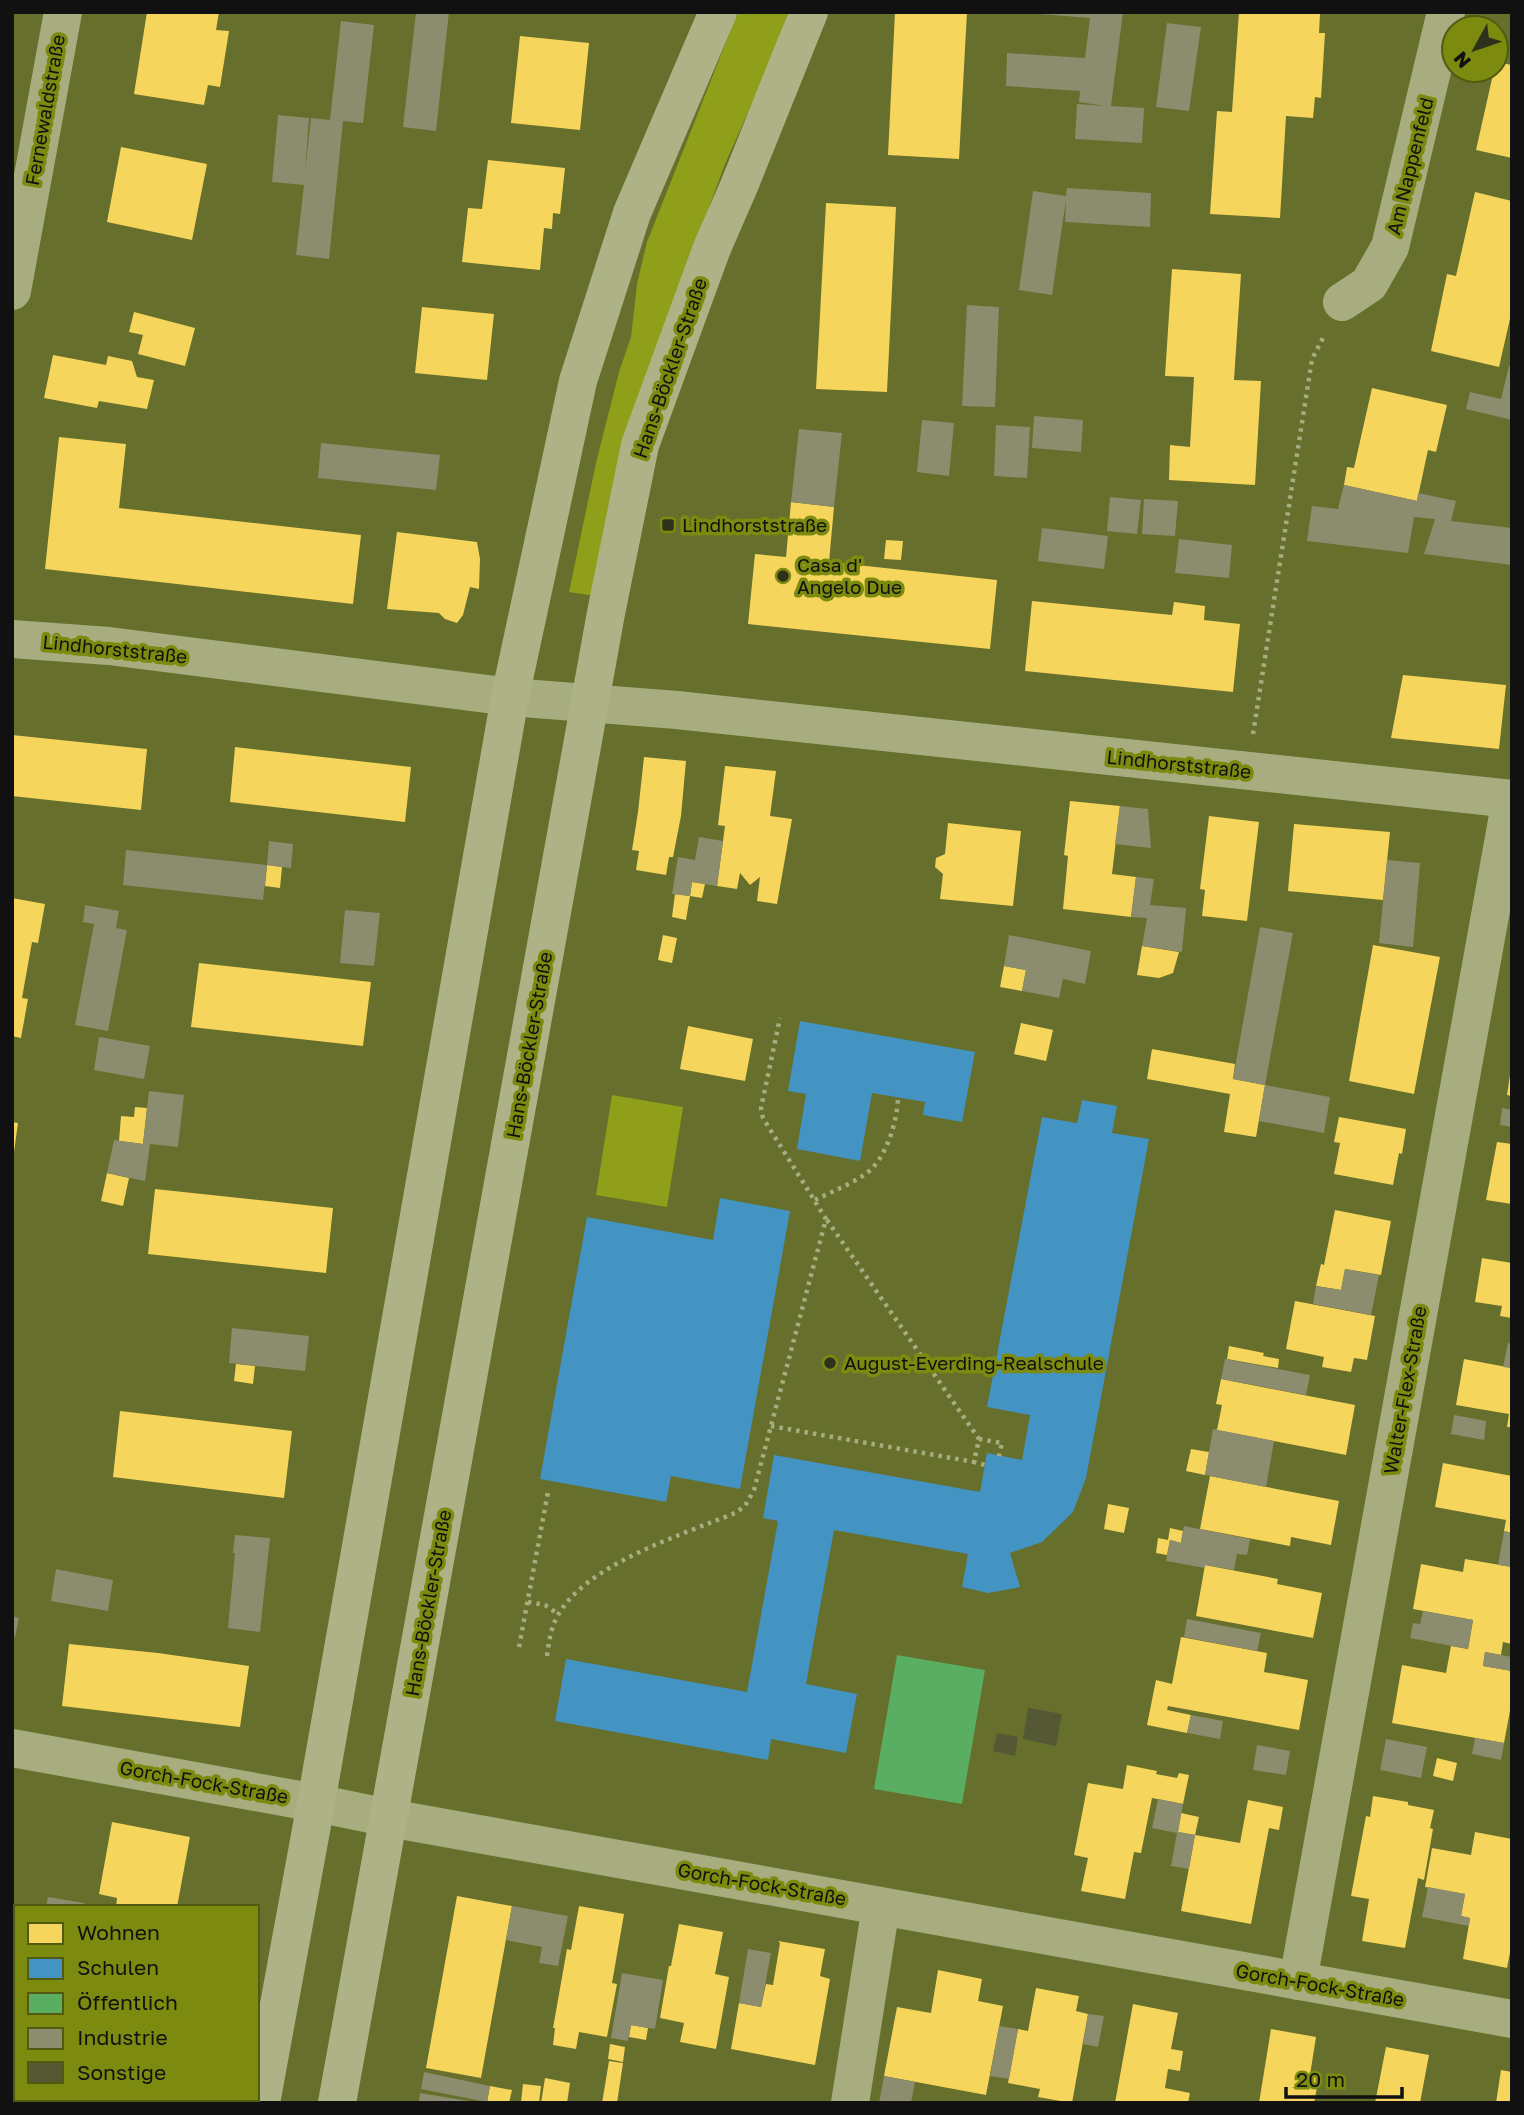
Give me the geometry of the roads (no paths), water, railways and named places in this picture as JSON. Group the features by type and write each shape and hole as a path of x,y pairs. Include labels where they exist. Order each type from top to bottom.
{"main road":[{"path":"261,2103 510,697 578,381 632,212 718,12"},
{"name":"Hans-Böckler-Straße","path":"337,2103 590,702 640,445 712,248 809,12"}],"street":[{"name":"Fernewaldstraße","path":"12,291 63,12"},
{"name":"Am Nappenfeld","path":"1342,302 1369,284 1390,247 1446,12"},
{"name":"Lindhorststraße","path":"12,639 109,646 510,697 590,702 1511,799"},
{"name":"Walter-Flex-Straße","path":"1298,1981 1511,799"},
{"name":"Gorch-Fock-Straße","path":"12,1748 1512,2019"},
{"path":"850,2103 881,1906"}],"place":[{"name":"Lindhorststraße","path":"668,525"},
{"name":"Casa d' Angelo Due","path":"783,576"},
{"name":"August-Everding-Realschule","path":"830,1363"}]}
